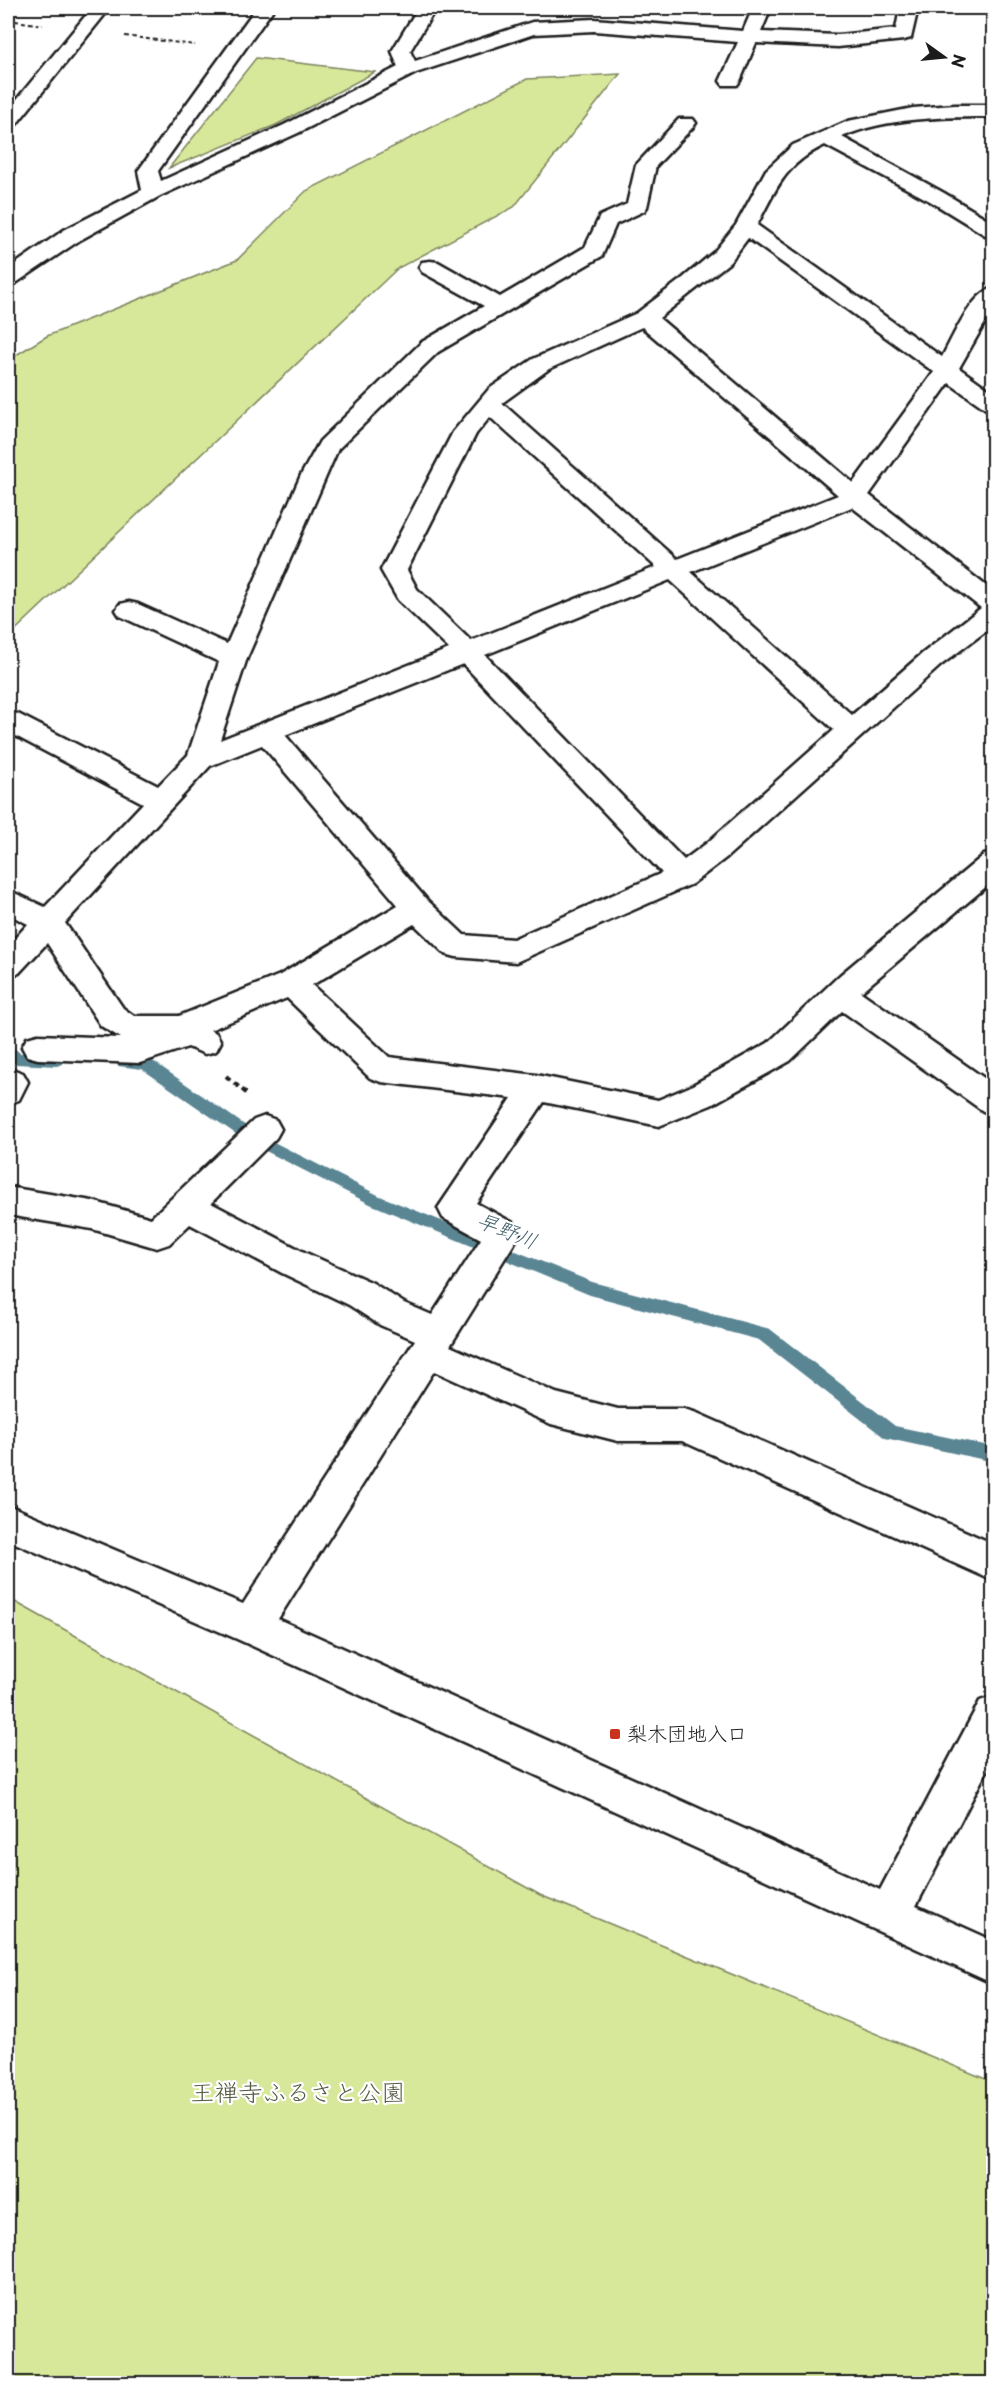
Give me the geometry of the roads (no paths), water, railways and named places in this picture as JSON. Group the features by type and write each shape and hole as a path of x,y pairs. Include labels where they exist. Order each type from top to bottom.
{"street":[{"path":"8,122 101,8"},
{"path":"153,192 148,171 265,8"},
{"path":"409,69 401,51 427,8"},
{"path":"730,81 762,8"},
{"path":"8,278 72,235 153,192 291,129 409,69 532,28 598,16 750,39 838,41 904,34 909,8"},
{"path":"681,876 467,652 407,594 394,570 465,432 497,394 541,364 645,318 722,257 746,227 773,174 800,149 848,127 912,114 993,111"},
{"path":"8,965 200,759 234,658 313,475 328,446 430,347 594,251 607,220 637,207 646,165 686,123"},
{"path":"826,137 937,197 993,232"},
{"path":"746,227 993,404"},
{"path":"8,259 30,262"},
{"path":"430,267 500,305"},
{"path":"200,759 855,497 946,371 981,307 993,294"},
{"path":"645,318 855,497 993,604"},
{"path":"489,403 852,731"},
{"path":"129,610 234,658"},
{"path":"268,733 417,908 456,946 516,951 681,876 717,850 932,659 993,611"},
{"path":"8,721 161,800"},
{"path":"291,983 381,1069 536,1088 659,1113 700,1096 778,1052 841,994 993,863"},
{"path":"8,901 49,922 112,1017 128,1028 194,1035"},
{"path":"38,1047 140,1051 194,1035 291,983 417,908"},
{"path":"841,994 993,1102"},
{"path":"251,1626 503,1234 455,1208 536,1088"},
{"path":"8,1201 92,1215 157,1234 265,1129"},
{"path":"187,1206 294,1263 361,1294 434,1343 551,1408 618,1425 684,1425 993,1563"},
{"path":"8,1522 251,1626 993,1963"},
{"path":"889,1916 993,1715"}],"waterway":[{"name":"早野川","path":"8,1049 16,1058 57,1060"},
{"name":"早野川","path":"123,1062 145,1063 251,1137 375,1200 590,1288 764,1334 891,1433 994,1455"}],"place":[{"name":"梨木団地入口","path":"615,1734"}],"park label":[{"name":"王禅寺ふるさと公園","path":"298,2093"}]}
